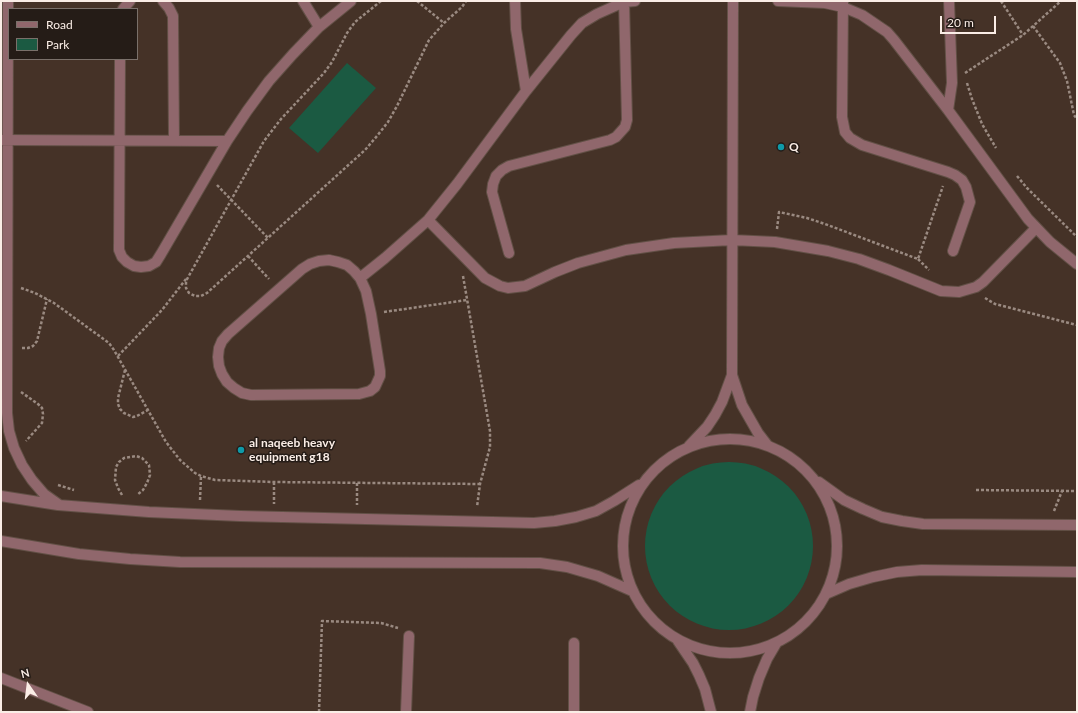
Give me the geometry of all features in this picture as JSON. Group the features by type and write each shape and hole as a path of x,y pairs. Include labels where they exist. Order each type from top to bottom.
{"street":[{"path":"8,1 4,140 7,285 6,413 14,448 22,465 44,494 58,505"},
{"path":"163,1 169,8 172,16 174,141"},
{"path":"303,1 319,27"},
{"path":"120,60 118,141 119,250 122,257 127,262 134,266 141,267 149,266 156,262 227,141 247,111 270,81 319,27 352,1"},
{"path":"515,1 516,29 526,91"},
{"path":"360,278 428,220 480,154 526,91 571,35 582,24 597,14 624,2 636,1"},
{"path":"733,1 732,375 742,405 758,433 768,446"},
{"path":"778,1 843,4 887,32 948,110 1021,210 1036,228 1077,264"},
{"path":"948,110 952,83 949,1"},
{"path":"509,253 492,192 493,184 499,173 509,166 610,140 616,137 625,127 627,120 624,2"},
{"path":"843,4 842,117 845,132 850,138 862,145 948,172 956,175 962,180 966,187 970,202 953,251"},
{"path":"4,140 227,141"},
{"path":"428,220 485,278 508,288 525,286 578,263 626,250 674,243 732,240 775,242 828,251 859,259 941,291 959,292 968,290 983,282 1036,228"},
{"path":"329,260 347,265 360,278 366,291 371,314 380,376 375,387 370,391 359,394 251,395 242,393 227,382 222,374 218,357 219,348 222,341 302,269 319,261 329,260"},
{"path":"687,448 707,427 715,415 722,402 732,375"},
{"path":"1,410 6,395"},
{"path":"732,439 768,446 796,461 822,490 830,506 837,541 836,559 826,594 813,613 796,630 777,642 744,652 726,653 692,647 662,630 640,605 632,591 624,568 622,544 626,520 634,497 648,477 659,465 673,455 702,442 732,439"},
{"path":"811,476 844,500 882,517 902,521 923,524 1077,525"},
{"path":"1,496 58,505 200,514 534,523 576,517 596,511 614,502 648,477"},
{"path":"1,541 79,554 180,562 540,563 567,567 598,576 632,591"},
{"path":"826,594 849,584 872,577 897,572 922,570 1077,572"},
{"path":"406,712 409,636"},
{"path":"676,639 700,675 710,712"},
{"path":"750,712 759,678 777,642"},
{"path":"574,643 574,712"},
{"path":"1,678 88,712"}],"path":[{"path":"381,1 355,22 324,73 272,130 257,153 189,275 186,281 186,288 189,293 195,296 201,296 207,293 365,150 377,136 397,106 426,45 444,22 466,1"},
{"path":"417,1 444,22"},
{"path":"1001,1 1023,35"},
{"path":"952,83 1023,35 1061,1"},
{"path":"1033,26 1060,63 1067,81 1074,115 1077,119"},
{"path":"965,74 972,99 982,124 998,152"},
{"path":"918,259 948,172"},
{"path":"1014,173 1027,188 1077,237"},
{"path":"208,175 268,238"},
{"path":"775,242 779,212 819,222 918,259 929,270 935,272"},
{"path":"458,250 490,430 490,447 480,484 477,503 477,522"},
{"path":"248,256 279,289"},
{"path":"118,356 162,310 189,275"},
{"path":"7,285 48,299 103,338 118,356 172,451 190,469 201,476 215,480 274,482 480,484"},
{"path":"22,289 22,296"},
{"path":"968,290 995,304 1077,325"},
{"path":"22,341 22,348 28,348 33,346 37,341 48,299"},
{"path":"371,314 467,300"},
{"path":"125,370 118,398 120,409 124,413 133,417 138,416 148,410"},
{"path":"21,384 21,398"},
{"path":"21,392 42,408 43,419 39,428 23,444 22,438"},
{"path":"116,494 122,495 115,480 115,472 119,462 124,458 136,456 142,458 149,466 150,475 143,490 137,495"},
{"path":"200,514 201,476"},
{"path":"274,482 274,517"},
{"path":"357,483 357,519"},
{"path":"56,484 75,491"},
{"path":"976,490 1077,491"},
{"path":"1049,525 1062,491"},
{"path":"130,495 145,496"},
{"path":"192,499 200,499"},
{"path":"319,712 322,621 388,624 403,631 409,636"}],"green space":[{"path":"347,63 376,88 318,153 289,128"},
{"path":"729,462 753,466 768,472 782,481 794,493 803,507 809,522 813,546 809,570 803,585 794,599 782,611 768,620 753,626 729,630 705,626 690,620 676,611 664,599 655,585 649,570 645,546 649,522 655,507 664,493 676,481 690,472 705,466"}],"place":[{"name":"Q","path":"781,147"},
{"name":"al naqeeb heavy equipment g18","path":"241,450"}]}
